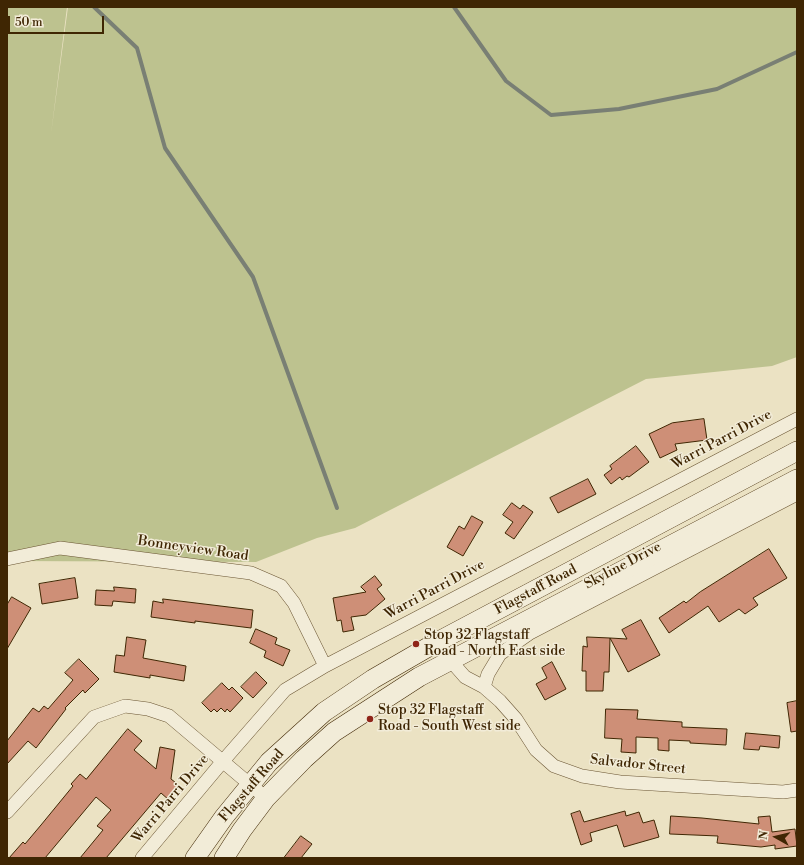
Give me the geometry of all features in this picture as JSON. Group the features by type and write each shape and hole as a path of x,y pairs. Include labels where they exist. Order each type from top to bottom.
{"main road":[{"name":"Flagstaff Road","path":"195,858 250,784 269,762 324,712 373,679 437,642 797,451"},
{"name":"Flagstaff Road","path":"224,858 242,830 266,798 304,759 334,732 419,677 797,479"}],"street":[{"name":"Warri Parri Drive","path":"142,858 285,690 325,666 797,419"},
{"name":"Skyline Drive","path":"484,687 488,674 500,654 530,633 797,494"},
{"name":"Bonneyview Road","path":"7,559 60,548 251,573 281,586 294,602 325,666"},
{"name":"Salvador Street","path":"437,642 451,661 466,677 484,687 505,707 516,719 536,750 554,766 582,776 620,782 783,792 797,790"},
{"path":"7,812 94,717 125,706 148,708 169,716 266,798"}],"green space":[{"path":"7,7 67,7 51,134 68,7 797,7 797,357 772,366 646,379 355,528 317,538 256,562 7,561"}],"building":[{"path":"704,419 707,440 675,444 677,450 660,458 649,434 672,423"},
{"path":"636,446 649,462 629,477 627,476 622,480 620,477 611,484 604,475 612,469 610,466"},
{"path":"588,479 596,494 558,513 550,498"},
{"path":"512,503 520,509 523,505 533,512 514,539 505,533 513,522 503,515"},
{"path":"472,516 483,522 463,556 447,547 459,526 464,529"},
{"path":"769,549 787,578 753,598 758,605 745,614 739,609 719,622 708,606 669,633 659,618 684,601 686,603 700,592"},
{"path":"375,576 382,585 377,589 385,599 366,615 351,617 354,630 343,632 341,620 337,621 333,598 366,592 361,587"},
{"path":"75,578 78,598 42,604 39,584"},
{"path":"114,587 136,589 135,603 113,601 112,606 95,605 96,590 114,591"},
{"path":"12,597 31,608 7,649 7,605"},
{"path":"163,599 253,610 251,628 151,617 153,601 163,603"},
{"path":"641,620 660,655 628,672 610,638 627,639 622,630"},
{"path":"256,629 277,638 275,644 290,650 283,666 264,657 266,651 250,643"},
{"path":"127,637 146,640 143,658 186,666 184,681 150,675 150,678 114,672 116,655 124,656"},
{"path":"587,637 610,638 609,672 604,672 603,691 586,691 586,671 582,671 583,646 587,647"},
{"path":"79,659 99,679 85,693 83,690 65,708 66,709 36,748 28,741 7,764 7,741 33,708 39,712 44,706 48,709 73,680 65,673"},
{"path":"552,662 566,689 545,700 536,684 547,678 542,668"},
{"path":"256,672 267,683 253,698 241,687"},
{"path":"222,683 229,690 232,687 243,698 230,712 227,709 225,712 221,708 217,712 214,709 211,712 202,703"},
{"path":"797,701 797,731 791,732 787,703"},
{"path":"606,709 638,710 637,719 682,722 682,727 727,729 726,745 669,740 669,751 658,750 658,738 636,737 636,753 621,752 622,739 605,738"},
{"path":"128,729 142,741 134,750 156,769 160,747 175,750 171,779 180,786 169,800 161,793 106,858 80,858 103,830 97,826 111,810 96,797 45,858 9,858 23,842 25,844 73,786 71,784 80,774 86,779"},
{"path":"746,733 780,736 779,748 760,746 759,750 744,749"},
{"path":"580,811 584,822 625,811 626,816 639,812 643,823 654,820 659,837 624,847 617,825 590,833 592,841 581,845 571,814"},
{"path":"671,816 759,824 758,817 770,816 772,832 795,829 797,846 775,849 775,845 761,847 717,843 718,836 670,834"},
{"path":"301,836 312,844 301,858 284,858"}],"waterway":[{"path":"94,7 137,48 165,148 253,277 337,508"},
{"path":"454,7 506,81 551,115 619,109 717,89 797,52"}],"place":[{"name":"Stop 32 Flagstaff Road - North East side","path":"416,644"},
{"name":"Stop 32 Flagstaff Road - South West side","path":"370,719"}]}
